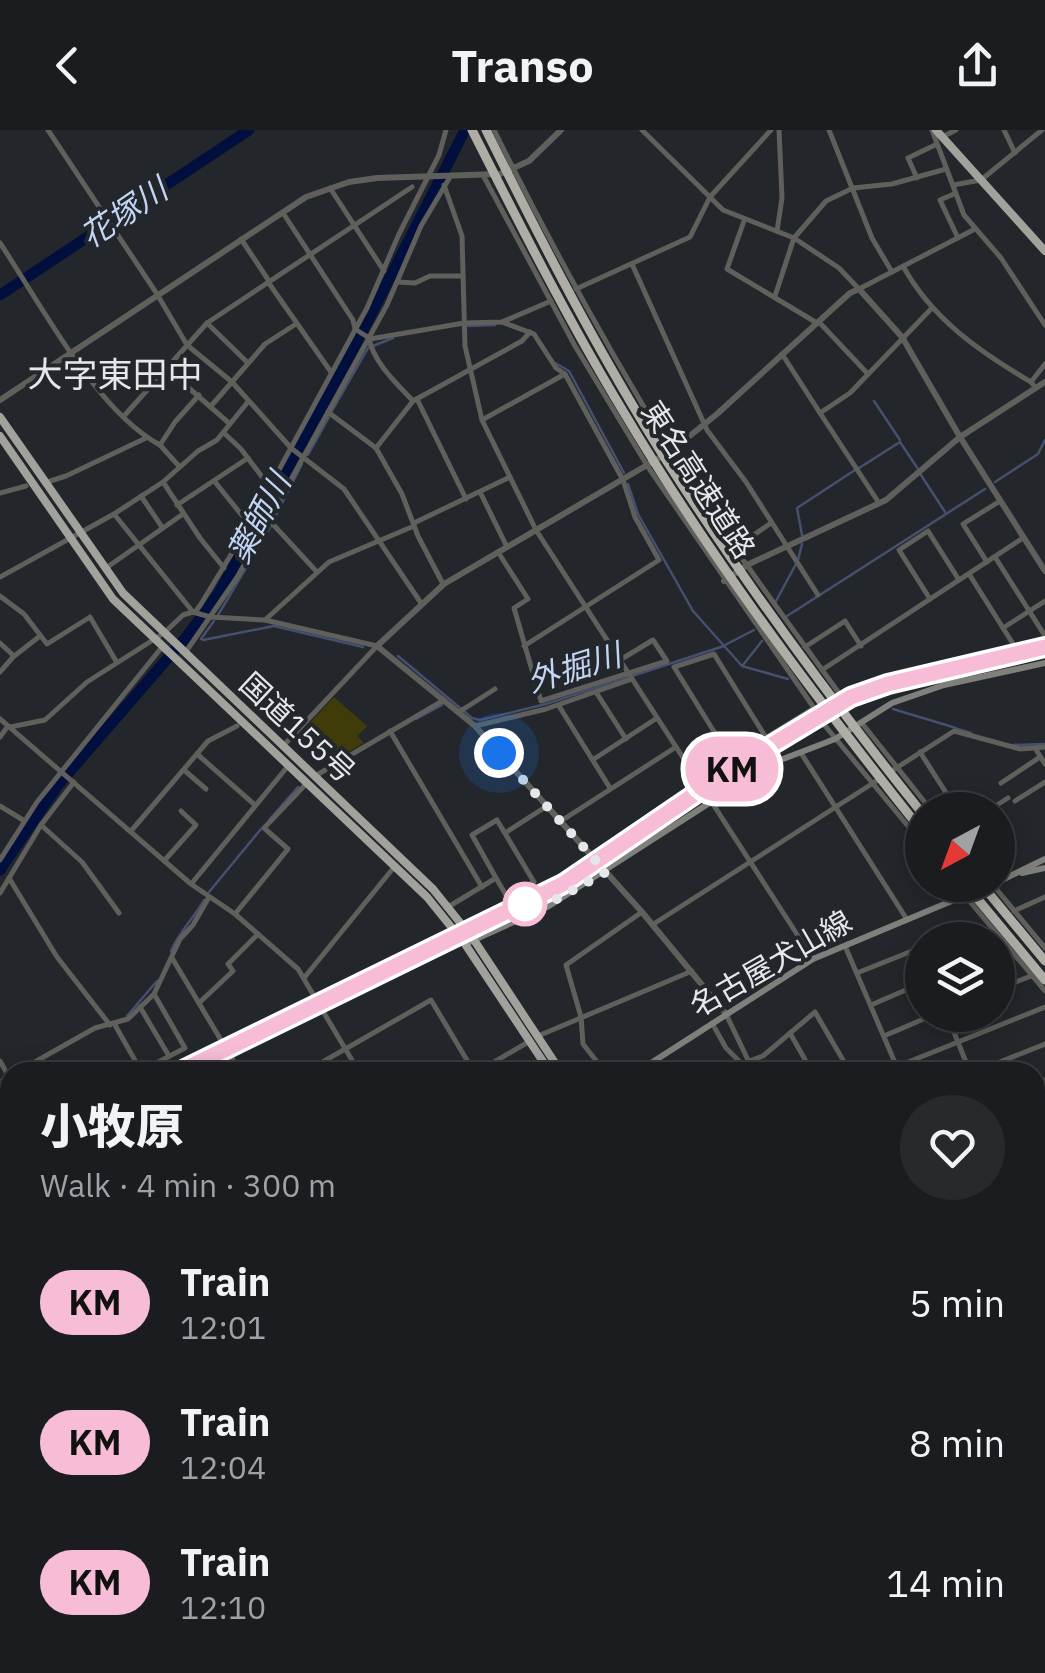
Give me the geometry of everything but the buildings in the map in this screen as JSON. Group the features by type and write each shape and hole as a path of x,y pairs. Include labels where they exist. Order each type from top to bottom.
{"highway":[{"name":"東名高速道路","path":"472,130 550,281 658,467 781,649 905,813"},
{"name":"東名高速道路","path":"486,130 588,327 676,475 779,626 906,792"},
{"path":"937,132 1045,251"},
{"name":"国道155号","path":"0,417 104,570 164,633 448,907 553,1062"},
{"name":"国道155号","path":"0,436 114,599 427,896 469,942"},
{"path":"977,902 1045,980"},
{"path":"996,902 1045,961"},
{"name":"国道155号","path":"534,1039 545,1062"}],"main road":[{"path":"469,942 548,906 606,872 770,764 835,739 908,696 1045,663"},
{"name":"名古屋犬山線","path":"1020,873 1045,859"},
{"name":"名古屋犬山線","path":"1015,875 1045,868"},
{"name":"名古屋犬山線","path":"652,1062 813,959 940,902"}],"street":[{"path":"48,130 187,345 232,382 290,448 344,489 421,603"},
{"path":"195,613 249,525 356,330 398,234 430,177 446,130"},
{"path":"494,130 576,288 671,451 844,700"},
{"path":"0,400 306,197 376,178 430,177 447,181 484,177 514,169 537,154 561,130"},
{"path":"642,130 723,210 794,238 839,268 859,289 902,338 1045,570"},
{"path":"502,322 690,237 710,197 771,130"},
{"path":"777,232 782,198 780,130"},
{"path":"829,130 872,238 892,272"},
{"path":"956,130 937,132 936,145 964,215 1001,258 1045,325"},
{"path":"1004,130 1014,153"},
{"path":"952,186 981,180 1042,130"},
{"path":"917,178 908,158 936,145"},
{"path":"774,296 794,238 826,201 853,188 917,178 946,169"},
{"path":"484,177 575,346 700,547 812,710 905,817"},
{"path":"447,181 462,236 469,370 482,420 536,530 813,959"},
{"path":"185,652 211,617 269,520 368,338 447,181"},
{"path":"124,416 207,323 412,187"},
{"path":"330,188 384,271"},
{"path":"956,193 940,200 958,238"},
{"path":"282,212 356,330 368,338 388,374 415,400 466,499"},
{"path":"744,221 727,269 818,322 868,374"},
{"path":"283,746 378,646 444,584 671,451 859,289 976,229"},
{"path":"241,240 331,372"},
{"path":"0,243 99,392 179,466"},
{"path":"632,264 706,423 818,595"},
{"path":"903,266 932,308 986,354 1039,386"},
{"path":"397,282 463,276"},
{"path":"820,412 850,394 932,308"},
{"path":"368,338 464,323 502,322 530,332 556,368 566,374 623,480 635,517 658,560 524,646"},
{"path":"207,323 248,364"},
{"path":"211,406 265,344 296,324"},
{"path":"376,448 415,400 522,341 530,332"},
{"path":"575,346 601,333"},
{"path":"782,354 879,503"},
{"path":"724,581 747,565 879,503 960,437 1039,386 1045,364"},
{"path":"166,368 230,424"},
{"path":"482,420 566,374"},
{"path":"160,445 199,395"},
{"path":"0,577 163,482 224,434 247,402"},
{"path":"328,412 376,448 444,584"},
{"path":"224,434 269,486"},
{"path":"44,483 146,438"},
{"path":"177,504 248,458"},
{"path":"265,620 331,561 378,543 442,507 510,477"},
{"path":"163,482 224,568"},
{"path":"215,482 249,525"},
{"path":"0,493 26,486"},
{"path":"480,492 508,547"},
{"path":"142,496 162,527"},
{"path":"987,562 963,524 1000,500"},
{"path":"114,514 195,613"},
{"path":"104,570 183,514"},
{"path":"269,520 317,572"},
{"path":"735,548 771,523"},
{"path":"700,547 721,528"},
{"path":"930,599 899,550 928,531 959,580"},
{"path":"822,670 1023,538"},
{"path":"498,552 528,599 514,608 546,709"},
{"path":"995,557 1045,636"},
{"path":"969,574 1016,648"},
{"path":"0,596 24,614 46,644 90,617 116,661"},
{"path":"1003,628 1045,601"},
{"path":"0,737 9,726 45,720 86,682 164,633 183,615 265,620 378,646 475,726 642,912 726,1014 749,1062"},
{"path":"805,648 845,621 861,647"},
{"path":"0,672 40,636"},
{"path":"475,726 558,705 668,660 654,640 620,660"},
{"path":"0,643 14,656"},
{"path":"0,860 61,771 162,647"},
{"path":"731,759 674,667 714,654 766,737"},
{"path":"542,701 630,676"},
{"path":"459,712 495,689"},
{"path":"596,692 626,739"},
{"path":"315,776 444,700"},
{"path":"558,705 610,788"},
{"path":"698,780 812,710"},
{"path":"594,759 657,718"},
{"path":"0,719 191,884 258,933 304,978 353,1062"},
{"path":"862,722 916,792"},
{"path":"131,831 208,741 237,726"},
{"path":"390,731 482,887"},
{"path":"652,925 954,731 1002,746 1045,747"},
{"path":"560,822 676,747"},
{"path":"1035,748 1045,764"},
{"path":"920,752 946,792"},
{"path":"800,753 906,918"},
{"path":"197,754 256,805"},
{"path":"1001,783 1040,757"},
{"path":"191,884 288,766"},
{"path":"184,770 206,789"},
{"path":"0,892 41,824 74,782"},
{"path":"1016,802 1045,782"},
{"path":"234,914 288,848 264,828 306,784"},
{"path":"0,806 24,820"},
{"path":"504,833 547,806"},
{"path":"164,861 196,825 181,810"},
{"path":"496,820 534,882 506,895 496,878 472,835 496,820"},
{"path":"41,824 82,862 119,912"},
{"path":"304,978 395,866"},
{"path":"10,878 57,957 112,1025 135,1062"},
{"path":"448,907 496,878"},
{"path":"35,1062 95,1028 128,1019 154,994 180,939 193,926 210,897"},
{"path":"1014,910 1045,897"},
{"path":"1009,902 1045,948"},
{"path":"597,1062 583,1044 581,1016 566,965 642,912"},
{"path":"199,1003 232,971 228,964 258,933"},
{"path":"844,944 895,1062"},
{"path":"858,974 905,953"},
{"path":"1015,956 1045,991"},
{"path":"172,958 234,1062"},
{"path":"494,1062 581,1016 692,971"},
{"path":"1015,982 1031,976"},
{"path":"871,1005 905,990"},
{"path":"154,994 185,1048 158,1062"},
{"path":"324,1062 431,1000 470,1062"},
{"path":"140,1007 169,1056"},
{"path":"915,1062 1045,1007"},
{"path":"751,1062 764,1056 815,1012 844,1062"},
{"path":"712,1023 726,1048 741,1062"},
{"path":"884,1036 905,1027"},
{"path":"790,1032 805,1062"},
{"path":"954,1032 967,1062"},
{"path":"998,1062 1045,1044"}],"shaded area":[{"path":"334,697 367,726 357,736 364,743 341,756 308,725"}],"waterway":[{"name":"花塚川","path":"0,295 249,130"},
{"name":"薬師川","path":"0,870 58,785 187,636 219,593 357,342 465,130"},
{"path":"468,326 495,325"},
{"path":"373,346 393,338"},
{"path":"332,411 368,348"},
{"path":"555,363 569,371 624,473"},
{"path":"874,401 900,440"},
{"path":"308,455 329,417"},
{"name":"外掘川","path":"995,482 1038,454 1045,440"},
{"path":"859,468 900,442 918,469"},
{"path":"274,519 302,464"},
{"path":"802,535 797,508 855,470"},
{"path":"921,475 945,512"},
{"path":"628,484 638,514 693,611 742,666 788,679"},
{"name":"外掘川","path":"787,616 985,489"},
{"path":"218,615 271,526"},
{"path":"798,560 802,544"},
{"path":"776,601 796,564"},
{"path":"201,639 214,621"},
{"name":"外掘川","path":"203,640 274,626 363,647"},
{"path":"725,645 754,630"},
{"name":"外掘川","path":"187,636 192,637"},
{"name":"外掘川","path":"743,665 762,641"},
{"name":"外掘川","path":"398,656 472,718 480,720 546,704 724,646"},
{"path":"416,719 442,705"},
{"path":"893,709 956,728"},
{"path":"958,729 971,733"},
{"path":"1013,745 1045,744"},
{"path":"270,819 298,787"},
{"path":"209,892 261,829"},
{"path":"171,951 204,900"},
{"path":"127,1016 157,981"}],"railway":[{"path":"199,1062 563,884 732,769 851,697 888,684 1045,647"}],"train":[{"name":"KM","path":"199,1062 563,884 732,769 851,697 953,667 1045,647"}],"district":[{"name":"大字東田中","path":"115,375"}],"route":[{"path":"499,753 606,872 522,918 525,904"}]}
